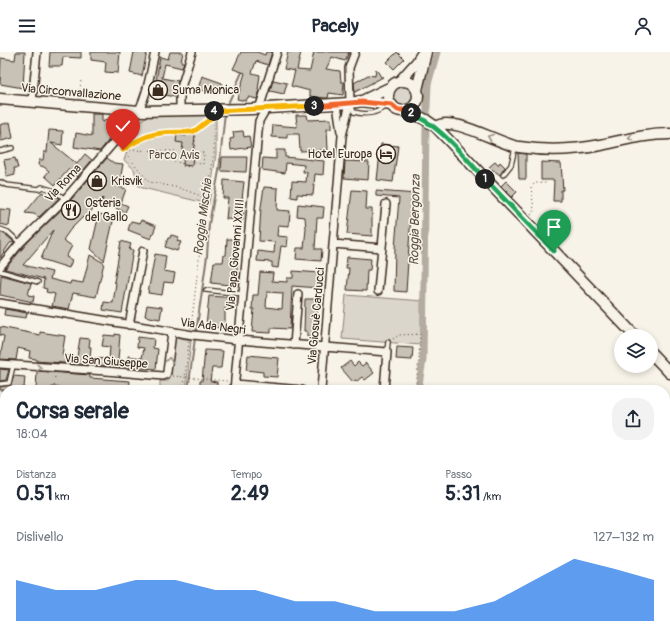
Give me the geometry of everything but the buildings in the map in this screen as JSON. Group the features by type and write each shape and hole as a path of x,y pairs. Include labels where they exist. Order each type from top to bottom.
{"street":[{"path":"32,102 36,52"},
{"name":"Via Roma","path":"0,267 20,243 65,199 115,142 139,111 149,83 155,52"},
{"path":"180,110 180,91 192,52"},
{"path":"259,121 259,109 277,52"},
{"name":"Via Giosuè Carducci","path":"321,385 342,136 350,103 349,68 355,52"},
{"path":"389,105 389,94 424,52"},
{"path":"362,102 389,105 398,110 406,110 413,107 417,96 424,52"},
{"path":"362,102 395,85 409,82 417,96 426,120"},
{"name":"Via Circonvallazione","path":"0,99 139,111 259,109 362,102"},
{"name":"Via Giosuè Carducci","path":"338,104 342,136"},
{"path":"259,109 259,121"},
{"path":"406,110 436,127 628,329"},
{"name":"Via Papa Giovanni XXIII","path":"235,385 259,121"},
{"path":"436,127 438,125 449,124 515,147 544,149 581,148 601,145 637,136 670,134"},
{"path":"378,291 386,204"},
{"path":"333,244 382,248"},
{"path":"129,325 142,252"},
{"path":"294,345 298,294"},
{"name":"Via Ada Negri","path":"0,303 194,335 324,348 387,352"},
{"path":"166,375 172,332"},
{"path":"384,385 387,352"},
{"path":"658,360 670,373"},
{"name":"Via San Giuseppe","path":"0,364 56,369 166,375"}],"lane":[{"path":"350,103 354,112 360,113 380,111 389,105"},
{"path":"503,174 511,165 515,147"},
{"path":"0,151 12,148"},
{"path":"0,182 6,185 39,189 42,187 55,191 65,199"},
{"path":"0,229 8,232 20,243"},
{"path":"0,271 38,282"},
{"path":"206,290 243,294"},
{"path":"387,352 388,342"},
{"path":"0,384 9,383 13,366"}],"path":[{"path":"79,100 81,80"},
{"path":"123,150 135,141 159,132 186,132 196,130 214,116 214,153 207,198 194,335 184,385"},
{"path":"123,150 175,151 174,162 182,163 182,166 193,167 193,163 203,164 204,152 194,152 196,134 186,132"},
{"path":"115,142 149,182 180,188 207,198"},
{"path":"525,221 534,210 531,187 535,183 547,183"},
{"path":"388,342 399,335 420,334 419,360 416,385"},
{"path":"54,385 56,369"},
{"path":"166,375 235,385"}],"green space":[{"path":"399,85 407,85 414,92 414,100 407,107 399,107 392,100 392,92"},
{"name":"Parco Avis","path":"216,115 216,154 209,204 139,187 134,169 124,160 134,134 131,129 147,116"},
{"path":"346,295 423,301 422,345 342,339"},
{"path":"174,337 191,340 186,385 160,385 160,381 168,381 171,374"}],"waterway":[{"name":"Roggia Bergonza","path":"419,385 423,360 426,128 428,84 437,52"},
{"name":"Roggia Mischia","path":"227,106 243,70"},
{"name":"Roggia Mischia","path":"196,333 207,256 209,224 219,171 225,112"},
{"name":"Roggia Mischia","path":"189,385 195,338"}],"place":[{"name":"Suma Monica","path":"158,90"},
{"name":"Hotel Europa","path":"386,154"},
{"name":"Krisvik","path":"97,181"},
{"name":"Osteria del Gallo","path":"71,210"}],"route":[{"path":"123,150 135,141 159,132 192,132 214,116 214,111 362,102 392,105 398,110 406,110 426,120 436,127 554,251"}]}
